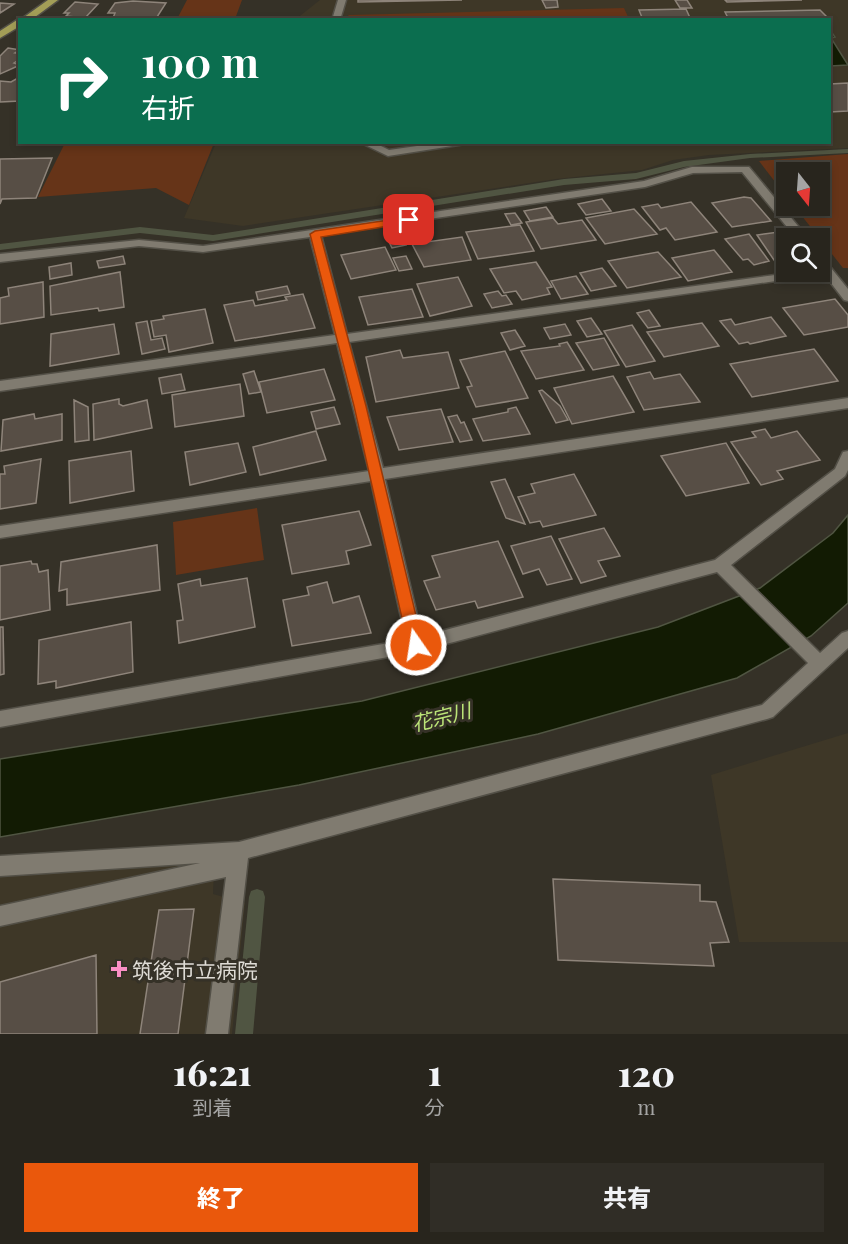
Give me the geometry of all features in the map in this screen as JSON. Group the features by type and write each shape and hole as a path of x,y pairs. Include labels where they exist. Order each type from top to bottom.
{"main road":[{"path":"27,18 54,0"},
{"path":"0,35 18,23"}],"street":[{"path":"337,18 342,0"},
{"path":"368,144 388,153 458,144"},
{"path":"0,258 138,243 202,249 645,184 692,170 745,169 794,228"},
{"path":"315,234 377,475 416,645"},
{"path":"0,386 776,277"},
{"path":"830,279 848,297"},
{"path":"0,532 848,403"},
{"path":"0,719 416,645 720,565 840,472 848,456"},
{"path":"720,565 820,664"},
{"path":"0,916 238,858 767,711 848,638"},
{"path":"0,866 238,858"},
{"path":"217,1034 238,858"}],"shaded area":[{"path":"187,0 242,0 235,18 178,18"},
{"path":"320,0 848,0 848,148 709,155 673,160 642,170 556,179 243,226 184,218 216,144 831,144 831,18 297,18"},
{"path":"624,8 629,18 345,18 349,15"},
{"path":"64,144 214,144 189,205 156,188 38,197"},
{"path":"848,154 848,268 843,268 830,252 830,228 811,228 802,216 830,216 830,162 776,162 776,183 759,161"},
{"path":"257,508 264,560 176,575 173,522"},
{"path":"848,733 848,942 739,942 711,775"},
{"name":"筑後市立病院","path":"215,842 213,894 245,903 232,1034 0,1034 0,872"}],"water":[{"path":"831,38 848,65 831,66"},
{"name":"花宗川","path":"848,515 848,603 811,636 737,678 538,734 299,785 0,837 0,759 362,701 658,627 760,588 833,533"}],"building":[{"path":"358,0 462,0 358,2"},
{"path":"542,0 557,0 558,7 546,8"},
{"path":"675,0 687,0 692,8 680,8"},
{"path":"725,0 802,0 727,2"},
{"path":"133,1 166,3 157,17 113,18 115,13 108,13 115,3"},
{"path":"75,2 98,4 85,18 66,16 69,13 64,13"},
{"path":"0,3 14,4 0,13"},
{"path":"686,9 690,18 642,18 639,10"},
{"path":"820,10 827,17 728,18 725,12"},
{"path":"8,48 18,50 15,53 18,54 18,60 14,63 18,66 0,74 0,56"},
{"path":"18,78 18,101 0,102 0,81 11,82"},
{"path":"848,83 848,111 831,112 831,84"},
{"path":"52,158 36,198 2,199 0,204 0,159"},
{"path":"744,197 751,198 771,221 732,227 712,203"},
{"path":"602,199 611,211 586,215 578,204"},
{"path":"691,202 717,232 675,240 666,228 660,230 642,207 658,204 661,208"},
{"path":"546,207 553,217 530,221 524,211"},
{"path":"634,209 657,234 605,244 586,218"},
{"path":"515,213 522,223 511,225 505,214"},
{"path":"553,218 558,224 582,220 596,240 541,249 526,222"},
{"path":"520,225 534,251 478,259 466,232"},
{"path":"424,227 431,239 408,243 402,231"},
{"path":"776,232 776,263 757,235"},
{"path":"400,233 406,245 392,248 386,236"},
{"path":"749,234 769,261 754,265 748,259 743,260 725,239"},
{"path":"462,237 471,260 424,267 412,244"},
{"path":"385,247 396,270 351,279 341,255"},
{"path":"714,250 732,272 688,281 672,258"},
{"path":"658,252 681,277 627,288 608,261"},
{"path":"123,256 125,264 99,268 97,261"},
{"path":"406,256 412,269 399,271 393,258"},
{"path":"536,262 552,287 547,288 550,294 522,300 516,291 504,293 490,269"},
{"path":"71,263 72,275 50,279 49,267"},
{"path":"602,268 616,286 591,291 580,273"},
{"path":"120,272 124,307 99,311 98,308 51,315 50,286"},
{"path":"576,276 588,294 561,299 551,281"},
{"path":"458,277 472,306 430,316 417,284"},
{"path":"43,282 44,317 0,324 0,298 9,296 8,288"},
{"path":"287,286 290,294 258,300 256,292"},
{"path":"412,289 423,317 368,325 359,297"},
{"path":"498,291 502,296 506,295 512,304 492,308 484,294"},
{"path":"303,294 315,328 235,341 224,305 253,300 255,306 287,300 285,297"},
{"path":"835,299 848,315 848,327 804,335 783,308"},
{"path":"205,309 213,343 169,352 166,335 154,337 151,321 164,319 163,316"},
{"path":"649,310 660,326 648,328 637,313"},
{"path":"771,317 786,336 750,344 748,342 739,344 720,321 731,319 735,325"},
{"path":"591,318 602,334 587,337 577,321"},
{"path":"147,321 151,340 162,338 165,349 142,354 136,323"},
{"path":"702,323 719,346 664,357 647,332"},
{"path":"114,324 119,354 50,366 51,334"},
{"path":"565,324 571,335 550,339 544,328"},
{"path":"632,325 655,361 626,367 604,331"},
{"path":"515,330 525,346 510,350 501,333"},
{"path":"604,338 619,365 593,370 576,343"},
{"path":"567,342 584,370 536,379 521,351 560,346 559,344"},
{"path":"814,349 838,381 752,397 730,364"},
{"path":"400,350 403,358 448,352 459,388 376,402 366,357"},
{"path":"505,351 528,398 476,407 467,387 472,386 460,360"},
{"path":"324,369 335,400 267,413 259,382"},
{"path":"254,371 261,392 249,394 243,374"},
{"path":"650,372 654,379 680,374 700,402 644,410 627,377"},
{"path":"181,374 185,390 162,394 159,378"},
{"path":"613,376 634,412 572,424 554,388"},
{"path":"240,384 244,416 175,427 172,395"},
{"path":"542,390 560,406 568,420 556,423 539,391"},
{"path":"119,399 119,404 123,406 147,400 152,428 94,440 93,404"},
{"path":"74,400 88,407 89,440 75,442"},
{"path":"334,407 340,424 316,429 311,412"},
{"path":"516,407 530,434 483,441 473,419 508,412 508,409"},
{"path":"441,409 453,442 399,450 387,417"},
{"path":"34,414 35,419 62,414 62,440 1,451 3,420"},
{"path":"457,415 461,423 464,422 472,440 460,442 448,417"},
{"path":"765,429 771,438 797,431 820,460 777,471 783,479 761,485 731,442 756,437 752,432"},
{"path":"316,431 326,460 260,475 253,447"},
{"path":"238,443 246,472 190,485 185,452"},
{"path":"726,443 749,483 686,496 661,456"},
{"path":"131,451 134,491 70,503 69,461"},
{"path":"41,459 36,503 0,509 0,474 5,474 4,466"},
{"path":"574,474 596,515 543,527 540,521 530,523 518,497 535,493 531,484"},
{"path":"505,479 525,524 506,518 491,482"},
{"path":"359,511 371,545 346,551 349,564 292,574 282,525"},
{"path":"604,528 620,556 598,561 606,576 581,583 559,539"},
{"path":"551,536 572,579 547,585 539,569 523,574 511,546"},
{"path":"498,541 523,597 478,608 475,601 436,610 424,581 440,577 432,556"},
{"path":"157,545 160,590 67,605 67,589 59,591 61,562"},
{"path":"31,561 32,564 37,564 39,572 48,570 50,610 0,620 0,566"},
{"path":"247,578 255,627 179,643 177,621 183,620 178,584 200,579 201,586"},
{"path":"327,582 333,603 359,596 371,633 292,646 283,600 309,595 307,587"},
{"path":"131,622 133,672 56,688 56,681 38,684 39,640"},
{"path":"0,627 3,627 4,674 0,675"},
{"path":"553,879 700,885 700,901 716,902 729,942 710,943 714,966 558,960"},
{"path":"194,909 178,1034 140,1034 159,910"},
{"path":"96,955 97,1034 0,1034 0,982"}],"waterway":[{"path":"0,247 140,230 213,238 564,182 636,176 684,164 750,156 848,151"},
{"path":"244,1034 257,897"}],"place":[{"name":"筑後市立病院","path":"119,969"}],"route":[{"path":"409,220 315,234 377,475 416,645"}]}
